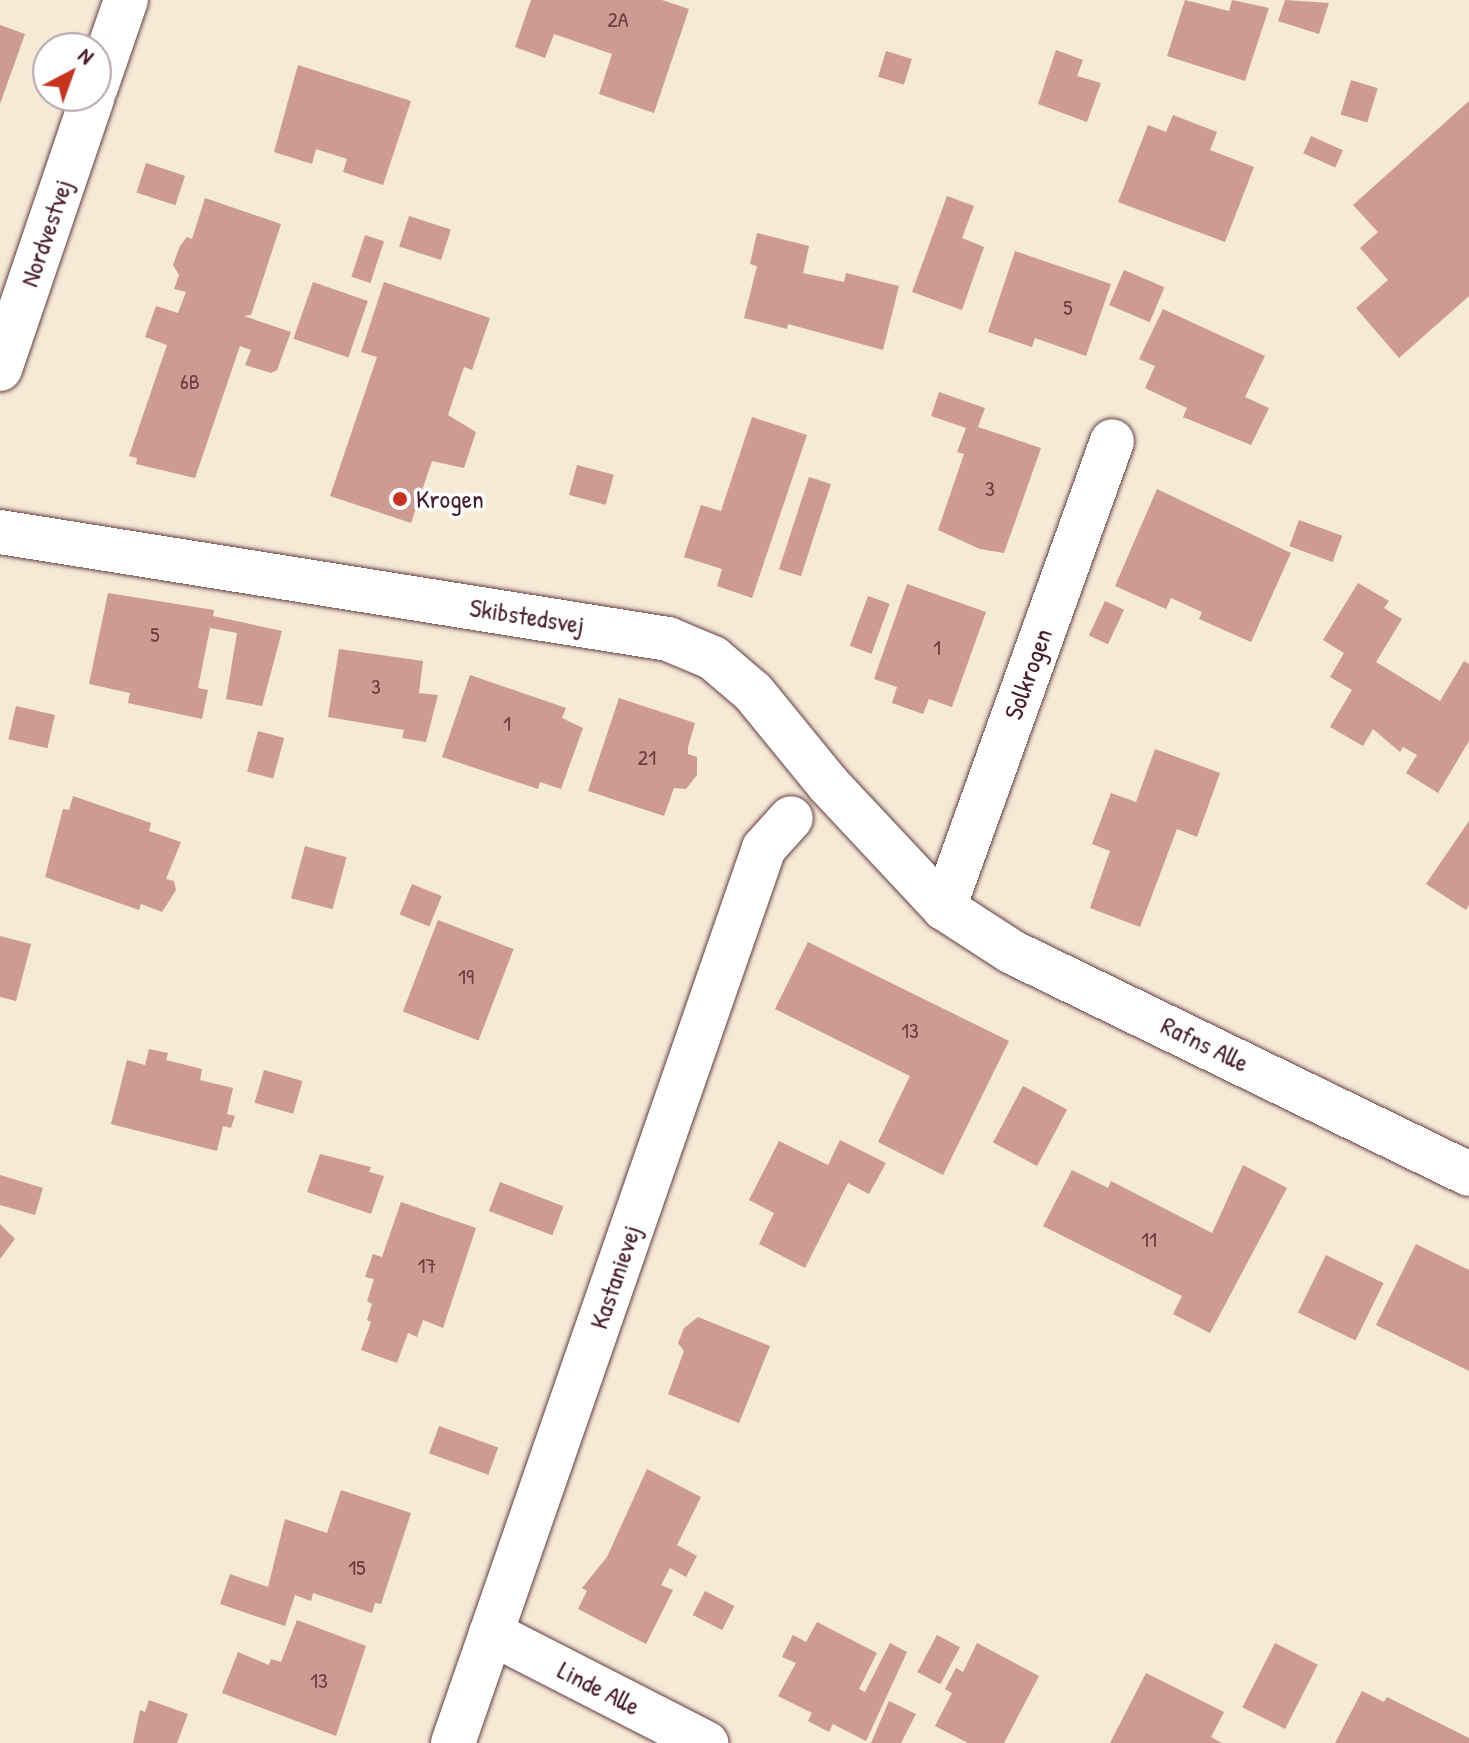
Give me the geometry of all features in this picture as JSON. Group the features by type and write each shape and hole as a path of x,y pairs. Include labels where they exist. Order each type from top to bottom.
{"street":[{"path":"112,41 126,0"},
{"name":"Nordvestvej","path":"0,369 88,112"},
{"name":"Solkrogen","path":"944,908 1112,441"},
{"name":"Skibstedsvej","path":"0,532 668,639 713,658 753,692 828,784 944,908"},
{"name":"Kastanievej","path":"453,1743 764,848 791,818"},
{"name":"Rafns Alle","path":"944,908 1012,952 1469,1174"},
{"name":"Linde Alle","path":"491,1633 706,1743"}],"building":[{"path":"531,0 662,0 689,9 654,113 599,94 612,54 554,34 545,58 515,47"},
{"path":"1185,0 1229,11 1232,0 1269,8 1245,81 1167,56"},
{"path":"1285,0 1329,3 1319,34 1278,21"},
{"path":"0,25 25,34 0,104"},
{"path":"1056,50 1083,60 1077,76 1101,83 1087,122 1038,104"},
{"path":"886,51 912,59 904,85 878,77"},
{"path":"298,65 411,101 383,185 343,172 347,159 316,149 312,164 274,152"},
{"path":"1351,80 1378,88 1367,123 1340,114"},
{"path":"1469,101 1469,296 1399,358 1356,308 1388,280 1360,248 1378,232 1353,205"},
{"path":"1173,115 1217,132 1210,150 1254,167 1225,242 1118,202 1148,125 1166,132"},
{"path":"1311,136 1343,150 1335,168 1303,153"},
{"path":"146,163 185,176 175,205 136,192"},
{"path":"947,196 974,206 962,238 984,247 962,310 912,292"},
{"path":"205,198 281,224 251,315 244,316 291,332 277,370 271,373 245,365 251,350 240,346 195,478 136,464 137,458 129,456 167,345 145,337 156,306 178,313 186,292 174,289 179,275 173,265 180,246 187,237 192,239"},
{"path":"409,216 451,230 441,260 399,246"},
{"path":"757,233 809,246 803,273 844,282 846,273 899,286 883,350 788,324 787,329 744,318 757,266 750,264"},
{"path":"365,235 384,241 370,283 351,277"},
{"path":"1015,251 1111,284 1086,356 1035,338 1032,347 988,332"},
{"path":"1124,270 1165,287 1150,322 1109,305"},
{"path":"313,282 368,301 348,358 293,339"},
{"path":"384,282 490,318 472,370 464,367 448,415 476,432 464,468 432,461 411,523 330,496 377,357 361,352"},
{"path":"1163,309 1265,356 1245,397 1269,408 1251,445 1183,417 1187,408 1145,388 1155,366 1139,359"},
{"path":"939,392 985,408 978,427 1041,448 1004,553 980,549 938,530 964,454 957,452 966,428 931,416"},
{"path":"752,417 807,435 752,598 717,586 722,569 684,557 701,505 721,511"},
{"path":"577,465 614,475 606,505 569,495"},
{"path":"809,477 831,484 801,576 779,569"},
{"path":"1157,489 1291,553 1251,642 1199,619 1202,612 1171,598 1166,609 1115,586"},
{"path":"1299,520 1342,536 1333,562 1289,546"},
{"path":"1358,583 1389,601 1384,608 1402,619 1376,662 1440,701 1464,661 1469,664 1469,741 1438,793 1406,773 1417,755 1403,747 1400,752 1373,729 1363,746 1330,727 1352,690 1330,677 1344,653 1323,640"},
{"path":"907,584 986,612 952,707 929,699 923,714 892,703 897,687 874,679"},
{"path":"108,593 214,610 213,616 282,631 262,706 226,699 237,633 210,628 198,688 208,690 202,719 128,703 130,693 89,684"},
{"path":"868,596 890,604 871,654 850,646"},
{"path":"1105,601 1124,610 1108,644 1089,635"},
{"path":"339,649 423,661 419,693 438,695 426,742 402,738 404,730 328,717"},
{"path":"470,675 566,708 562,718 583,728 561,789 540,782 538,789 442,757"},
{"path":"619,698 695,723 688,754 697,757 697,775 686,789 674,788 664,816 588,791"},
{"path":"16,706 55,715 47,748 8,739"},
{"path":"258,731 284,738 273,779 247,772"},
{"path":"1155,749 1220,773 1197,837 1177,829 1140,927 1090,908 1110,851 1092,844 1111,793 1136,802"},
{"path":"73,796 151,823 149,831 181,842 166,879 174,881 176,890 162,912 141,904 139,910 45,877 63,809 69,810"},
{"path":"1469,821 1469,905 1466,910 1426,884"},
{"path":"305,846 347,857 333,909 291,898"},
{"path":"412,884 442,896 429,927 400,915"},
{"path":"438,920 514,949 478,1041 403,1011"},
{"path":"0,936 31,944 16,1001 0,997"},
{"path":"808,942 1009,1041 943,1175 878,1142 910,1076 775,1009"},
{"path":"149,1049 168,1053 166,1060 202,1069 200,1080 233,1088 227,1114 235,1116 231,1128 223,1126 217,1151 111,1124 127,1060 145,1065"},
{"path":"264,1070 302,1081 293,1114 255,1103"},
{"path":"1023,1086 1067,1109 1037,1166 993,1143"},
{"path":"840,1140 886,1163 869,1194 848,1183 805,1268 759,1244 774,1213 749,1200 779,1141 828,1165"},
{"path":"320,1154 371,1167 369,1172 384,1176 371,1214 307,1192"},
{"path":"1243,1165 1287,1188 1210,1333 1173,1314 1182,1296 1043,1226 1072,1170 1108,1188 1111,1181 1212,1233"},
{"path":"0,1175 43,1188 35,1215 0,1205"},
{"path":"500,1182 563,1206 552,1235 489,1211"},
{"path":"401,1202 476,1228 443,1328 423,1320 417,1337 408,1333 397,1363 361,1350 371,1322 367,1320 372,1304 367,1301 374,1279 365,1277 373,1254 382,1257"},
{"path":"0,1224 15,1239 0,1259"},
{"path":"1416,1244 1469,1270 1469,1371 1376,1325"},
{"path":"1326,1255 1384,1283 1355,1341 1298,1313"},
{"path":"698,1317 770,1346 739,1423 668,1394 684,1351 678,1343 684,1328"},
{"path":"439,1426 498,1448 488,1475 429,1453"},
{"path":"647,1469 701,1497 677,1545 697,1556 686,1577 670,1568 661,1585 673,1590 646,1644 578,1609 587,1591 582,1588 607,1557"},
{"path":"341,1490 411,1513 381,1604 375,1603 372,1613 313,1593 311,1601 295,1595 285,1626 220,1604 230,1574 268,1587 285,1519 327,1533"},
{"path":"705,1591 734,1606 722,1630 693,1615"},
{"path":"297,1620 366,1646 336,1736 222,1693 238,1652 269,1665 271,1659 281,1662"},
{"path":"817,1622 877,1653 859,1689 865,1692 890,1643 907,1652 866,1741 833,1724 829,1732 808,1721 812,1713 778,1696 796,1663 782,1657 793,1635 806,1642"},
{"path":"937,1635 960,1647 940,1684 917,1672"},
{"path":"977,1643 1039,1676 1004,1743 968,1743 935,1726 952,1693 945,1689 956,1668 963,1672"},
{"path":"1275,1643 1318,1665 1285,1729 1242,1707"},
{"path":"1146,1673 1224,1712 1211,1737 1222,1743 1110,1743"},
{"path":"1362,1691 1384,1702 1387,1697 1469,1738 1469,1743 1335,1743"},
{"path":"149,1700 188,1714 177,1743 133,1743 140,1710 145,1712"},
{"path":"889,1701 916,1714 901,1743 871,1743"}],"place":[{"name":"Krogen","path":"400,499"}]}
